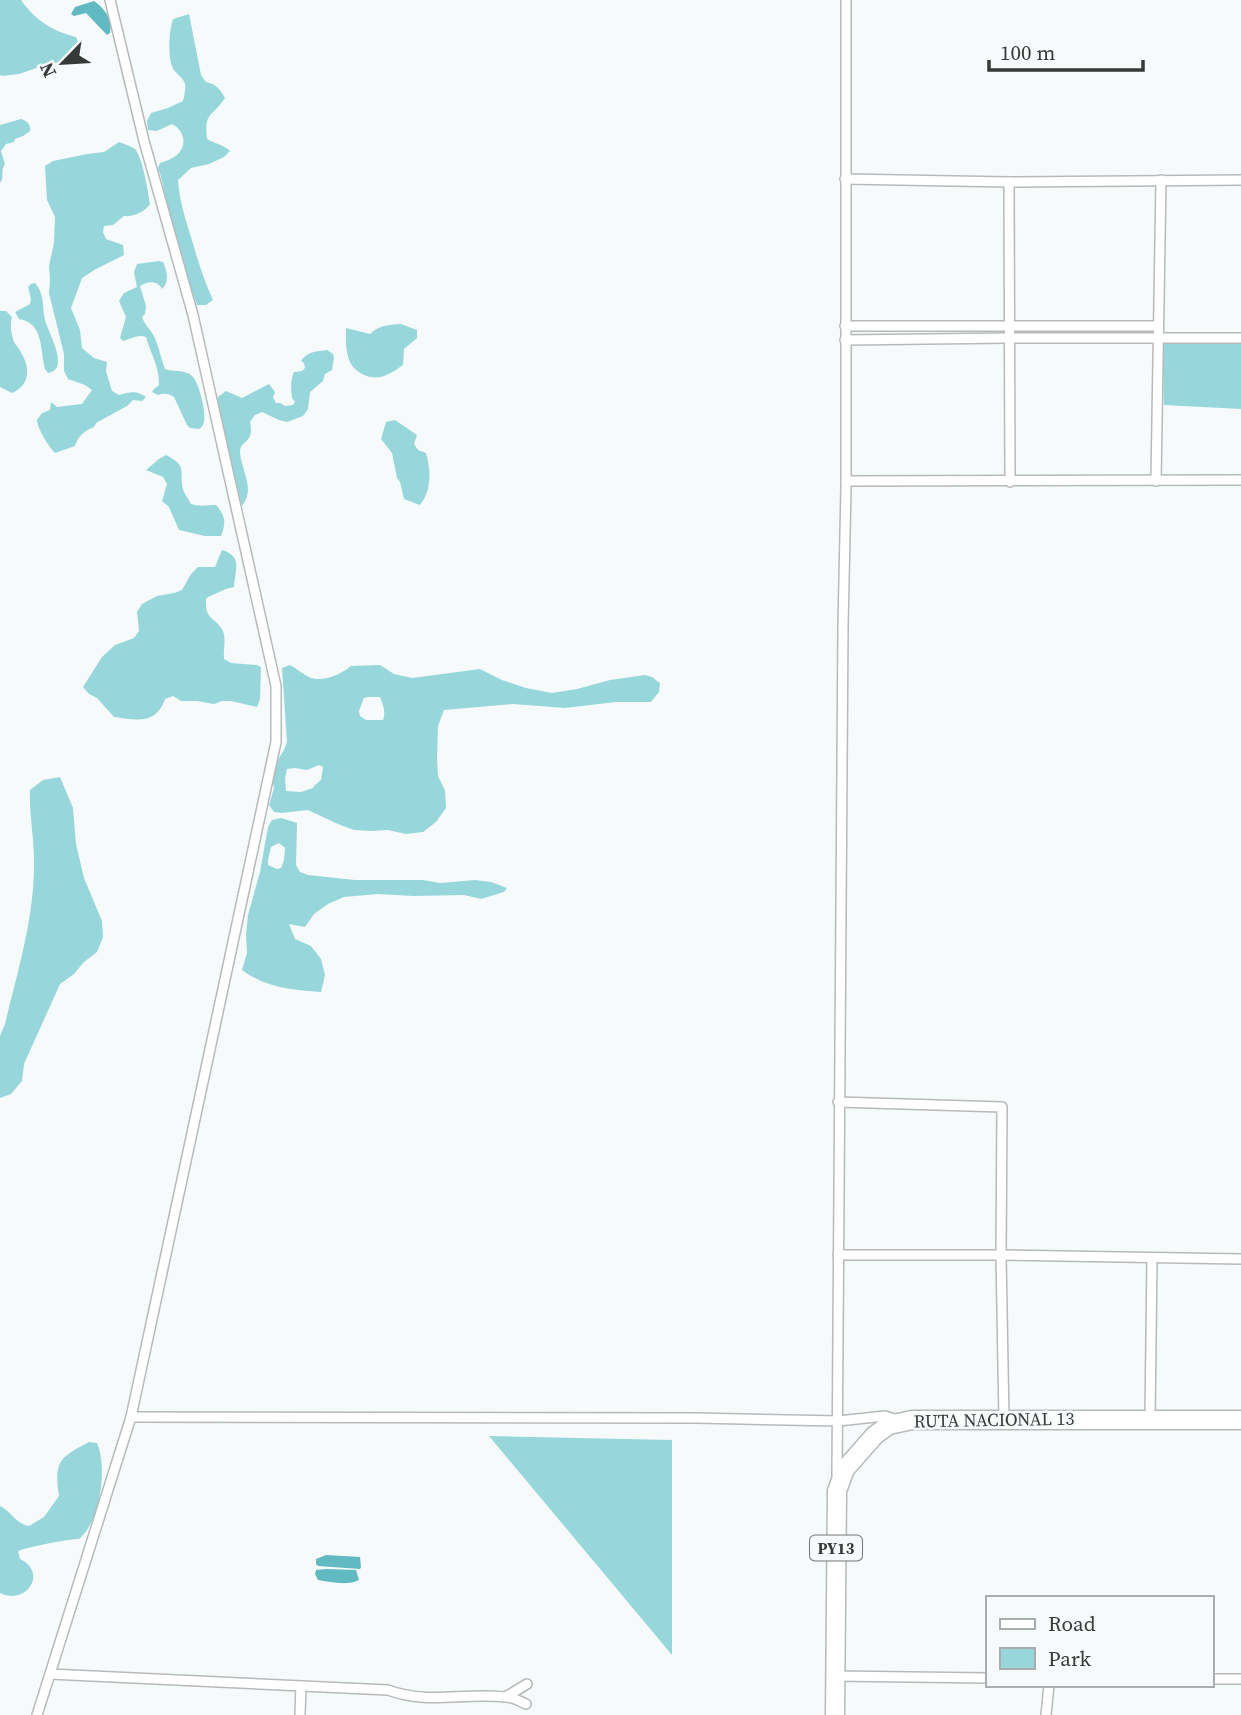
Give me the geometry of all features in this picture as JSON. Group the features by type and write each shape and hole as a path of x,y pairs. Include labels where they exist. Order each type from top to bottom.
{"highway":[{"name":"RUTA NACIONAL 13","path":"835,1715 837,1491 845,1469 858,1452 889,1425 912,1420 1241,1420"}],"street":[{"path":"37,1715 131,1417 276,742 276,686 192,315 144,141 110,0"},
{"path":"837,1491 842,649 846,481 846,0"},
{"path":"845,179 1009,182 1241,180"},
{"path":"1156,481 1161,180"},
{"path":"1009,182 1010,482"},
{"path":"845,326 1158,326"},
{"path":"845,340 1241,338"},
{"path":"846,481 1241,480"},
{"path":"838,1102 1002,1107 1004,1420"},
{"path":"838,1255 1241,1258"},
{"path":"1150,1419 1152,1258"},
{"path":"131,1417 696,1418 838,1421 885,1416 902,1422"},
{"path":"50,1674 388,1690 404,1696 423,1698 508,1696 526,1704"},
{"path":"835,1676 986,1678"},
{"path":"1213,1679 1241,1679"},
{"path":"508,1696 527,1684"},
{"path":"300,1715 301,1686"},
{"path":"1046,1715 1049,1687"}],"green space":[{"path":"0,0 21,0 45,24 76,37 83,54 68,62 51,63 19,74 0,75"},
{"path":"189,14 201,75 206,82 217,87 225,98 208,119 207,139 230,151 209,164 191,168 178,180 185,218 213,300 206,305 197,305 175,238 158,168 160,163 173,158 183,147 182,134 172,124 157,131 148,130 147,121 151,113 183,101 185,84 172,65 170,37 173,19"},
{"path":"21,119 28,123 30,131 6,144 1,151 5,164 0,183 0,125"},
{"path":"119,142 138,153 150,204 138,213 124,216 113,225 104,226 106,239 123,245 124,255 82,278 71,308 80,330 82,348 94,358 107,362 106,371 112,391 119,395 139,393 146,397 142,401 133,400 96,423 82,434 75,446 55,453 37,420 42,413 50,410 51,402 57,407 82,404 92,390 68,379 64,371 64,354 49,293 49,266 54,243 55,217 47,200 45,166 53,161 104,152"},
{"path":"163,262 166,269 166,283 162,289 152,282 140,286 146,306 142,317 155,337 165,369 186,372 195,380 204,415 203,425 199,429 187,425 174,397 152,392 159,385 159,379 146,337 137,336 123,341 120,338 126,317 119,301 124,293 137,287 134,272 137,264"},
{"path":"35,283 42,296 45,320 58,358 55,370 48,373 37,332 33,326 19,319 15,312 30,304 28,287"},
{"path":"0,311 6,311 12,317 13,339 27,368 23,385 12,393 0,387"},
{"path":"401,324 417,330 417,338 404,349 403,365 378,377 362,374 353,367 347,354 346,328 370,334 380,327"},
{"path":"1162,344 1241,344 1241,409 1164,405"},
{"path":"327,350 334,358 332,370 325,374 323,381 310,392 308,409 303,416 287,422 262,412 255,415 250,422 250,436 240,449 248,486 242,506 225,441 218,397 226,391 242,398 269,384 275,392 273,397 276,403 293,405 295,402 291,385 294,372 305,368 301,361 306,356"},
{"path":"395,420 417,435 414,444 418,450 426,453 429,480 427,493 420,505 404,499 392,453 381,439 386,422"},
{"path":"166,455 180,466 184,493 191,504 216,505 222,513 224,527 221,536 205,536 179,530 169,507 162,501 167,484 163,477 146,470"},
{"path":"222,550 235,560 234,587 208,597 207,611 222,629 225,640 224,659 231,663 261,667 260,699 257,707 231,701 214,704 181,701 173,696 165,699 151,717 114,717 83,687 102,657 115,645 134,638 139,631 137,612 142,604 157,596 182,590 198,567 215,567"},
{"path":"290,665 316,679 343,672 351,666 380,665 394,674 412,678 480,669 526,688 552,693 645,675 660,683 659,692 651,702 616,702 565,708 513,704 444,710 438,726 437,759 438,776 445,790 446,808 436,822 423,832 406,834 388,830 354,830 308,810 274,812 269,805 274,788 272,779 287,742 282,668","holes":["380,697 384,711 383,720 366,720 360,716 364,698","319,765 323,767 321,780 313,788 301,792 286,791 287,769 307,770"]},
{"path":"60,777 73,808 76,844 84,878 102,921 103,937 97,952 60,984 24,1064 22,1081 11,1094 0,1098 0,1036 29,922 34,881 30,790 43,780"},
{"path":"281,818 297,823 296,865 300,872 308,875 355,880 423,880 440,883 475,880 507,888 504,892 481,899 464,895 378,894 344,897 314,914 305,927 289,924 295,939 311,946 321,959 325,975 321,992 270,984 242,970 247,953 248,915 260,872 268,827 272,820","holes":["279,843 285,848 281,868 268,865 271,847"]},
{"path":"489,1436 672,1440 672,1655"},
{"path":"89,1442 97,1443 102,1480 97,1508 86,1531 79,1539 18,1551 20,1559 32,1572 31,1586 18,1595 0,1593 0,1506 29,1526 44,1517 59,1496 57,1475 61,1462 71,1452"}],"shaded area":[{"path":"94,1 109,19 111,28 107,35 86,13 74,16 71,14 75,7"},
{"path":"326,1555 360,1557 361,1567 318,1566 316,1559"},
{"path":"316,1570 356,1570 359,1580 344,1583 318,1580"}]}
